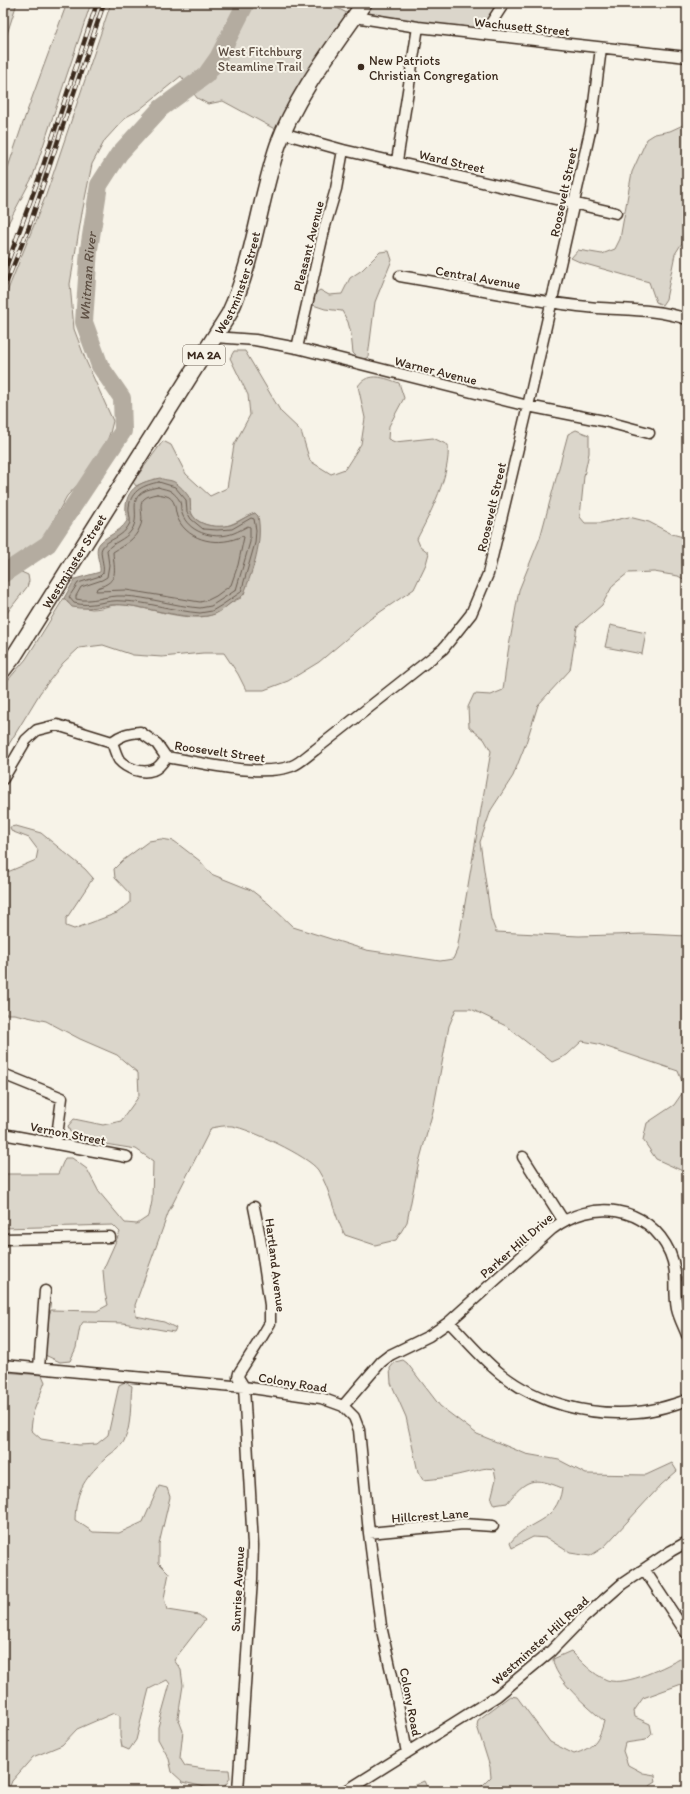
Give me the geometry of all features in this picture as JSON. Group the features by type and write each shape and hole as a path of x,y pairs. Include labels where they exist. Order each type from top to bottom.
{"highway":[{"name":"Westminster Street","path":"3,670 14,656 229,314 241,287 273,160 282,133 302,97 364,3"}],"street":[{"path":"484,34 504,3"},
{"name":"Wachusett Street","path":"355,17 418,27 687,57"},
{"path":"397,161 418,27"},
{"name":"Roosevelt Street","path":"166,756 161,764 153,770 139,771 127,767 119,759 112,742 120,736 140,732 157,744 166,756 259,772 293,766 443,649 471,614 488,574 552,303 591,128 601,48"},
{"name":"Ward Street","path":"282,133 344,150 397,161 616,213"},
{"name":"Pleasant Avenue","path":"297,348 325,226 336,189 344,150"},
{"name":"Central Avenue","path":"400,276 552,303 606,310 642,309 687,320"},
{"name":"Warner Avenue","path":"215,337 255,340 297,348 528,406 604,421 649,433"},
{"path":"3,779 26,740 37,730 57,725 112,742"},
{"path":"3,1074 62,1098 56,1143"},
{"name":"Vernon Street","path":"3,1134 127,1157"},
{"path":"523,1157 563,1220"},
{"name":"Hartland Avenue","path":"244,1388 238,1377 239,1372 270,1323 270,1305 254,1207"},
{"name":"Parker Hill Drive","path":"343,1406 381,1362 390,1355 429,1336 449,1322 563,1220 576,1214 612,1209 630,1214 647,1223 662,1238 670,1253 677,1279 677,1310 687,1335"},
{"path":"3,1239 110,1237"},
{"path":"39,1368 45,1291"},
{"path":"449,1322 502,1374 526,1390 570,1407 597,1412 636,1412 663,1408 687,1400"},
{"name":"Colony Road","path":"3,1365 244,1388 321,1398 343,1406 354,1417 359,1430 369,1533 381,1626 397,1698 407,1753"},
{"name":"Sunrise Avenue","path":"238,1791 252,1579 253,1539 244,1388"},
{"name":"Hillcrest Lane","path":"369,1533 463,1524 493,1526"},
{"name":"Westminster Hill Road","path":"346,1791 497,1696 550,1652 582,1620 617,1589 644,1569 687,1542"},
{"path":"644,1569 687,1634"}],"green space":[{"path":"3,3 17,3 3,46"},
{"path":"67,3 91,3 33,176 3,233 3,182 26,114"},
{"name":"West Fitchburg Steamline Trail","path":"111,3 327,3 355,17 282,133 223,101 208,104 197,98 181,76 139,110 126,117 105,140 92,164 70,284 74,329 86,361 113,421 99,462 67,496 41,543 26,553 3,564 3,302 46,195"},
{"path":"364,3 504,3 484,34 355,17"},
{"path":"683,125 687,126 687,238 685,238 675,254 666,299 662,305 656,302 649,282 582,263 571,258 578,250 602,254 615,249 620,239 632,172 647,139 655,134 670,131"},
{"path":"389,251 392,260 375,302 368,357 361,361 353,353 348,322 342,311 325,309 313,305 311,296 320,290 329,295 342,294 350,278 362,270 380,252"},
{"path":"234,351 245,351 281,412 301,431 310,461 331,474 345,469 361,444 365,418 358,386 367,378 377,377 399,383 404,398 389,426 388,439 395,442 433,438 448,445 448,456 443,481 417,539 420,546 429,553 426,564 414,589 370,619 319,662 288,681 264,690 246,690 238,674 224,653 203,653 162,657 133,655 103,645 79,648 63,663 40,693 3,754 3,686 26,659 64,598 68,603 92,609 112,605 121,605 134,606 181,616 200,617 218,612 241,598 255,513 227,526 221,527 208,525 197,520 193,516 190,499 171,485 159,480 152,480 136,486 133,482 163,441 171,445 186,474 210,496 227,488 234,445 250,415 248,395 230,358"},
{"path":"576,430 589,435 589,453 584,476 580,517 585,523 601,523 629,517 649,522 672,534 687,538 687,581 678,576 654,572 628,573 613,585 602,605 577,627 570,670 538,705 526,743 513,776 491,810 480,842 491,919 496,932 579,936 645,934 687,936 687,1173 656,1159 643,1140 647,1123 674,1105 685,1089 678,1071 598,1044 582,1041 567,1055 552,1062 506,1026 471,1009 456,1009 449,1026 433,1111 418,1166 407,1222 396,1240 375,1245 345,1235 322,1178 318,1170 312,1164 278,1144 252,1132 232,1126 211,1128 169,1211 135,1305 136,1316 164,1322 176,1328 174,1332 123,1323 83,1322 80,1327 76,1348 70,1361 60,1362 45,1355 49,1315 51,1310 97,1311 108,1305 105,1293 103,1270 120,1232 113,1225 3,1228 3,1174 58,1174 65,1158 72,1158 87,1169 99,1192 125,1223 137,1224 149,1216 152,1201 153,1161 136,1149 92,1142 70,1132 68,1126 74,1119 103,1125 121,1121 139,1096 138,1073 117,1055 80,1039 46,1021 14,1014 3,1014 3,872 10,871 36,860 38,850 29,838 11,831 10,827 16,826 41,833 85,869 93,878 66,919 66,926 74,929 117,913 130,903 130,894 115,878 114,869 122,861 149,841 161,839 174,841 200,861 211,874 251,890 269,904 293,927 366,950 440,961 453,959 457,950 491,751 484,739 469,727 468,707 474,694 491,695 503,690 519,590 540,538 568,434"},
{"path":"19,571 28,575 29,581 27,587 3,618 3,583"},
{"path":"610,625 646,633 642,654 605,647"},
{"path":"403,1360 407,1363 440,1406 477,1434 526,1454 559,1460 586,1474 646,1475 672,1463 677,1471 661,1485 604,1547 590,1556 570,1553 547,1538 533,1537 512,1548 510,1543 517,1535 548,1515 554,1508 559,1500 562,1488 544,1482 531,1482 520,1489 507,1503 494,1505 491,1499 496,1479 494,1469 490,1468 423,1480 418,1472 406,1417 391,1383 390,1368 395,1362"},
{"path":"3,1372 42,1375 45,1382 33,1413 31,1430 41,1439 79,1445 97,1444 108,1435 119,1385 125,1382 132,1386 130,1421 127,1435 123,1443 88,1477 77,1499 75,1520 93,1532 119,1533 143,1522 159,1486 167,1488 170,1497 159,1544 159,1563 169,1573 164,1598 167,1610 199,1615 205,1620 174,1660 181,1670 183,1685 178,1718 183,1731 180,1758 185,1766 229,1770 230,1778 222,1791 183,1782 172,1772 169,1759 158,1739 158,1727 170,1684 167,1680 149,1689 136,1740 129,1750 122,1747 120,1736 120,1716 114,1713 77,1729 62,1745 33,1757 12,1781 8,1791 3,1791"},
{"path":"571,1651 597,1674 607,1680 615,1681 625,1681 635,1678 657,1670 684,1657 687,1659 687,1682 643,1698 634,1711 635,1717 650,1724 652,1734 646,1740 625,1743 623,1751 628,1765 643,1773 655,1775 656,1782 642,1791 474,1791 479,1789 491,1777 490,1767 477,1726 478,1720 510,1696 517,1697 550,1742 574,1754 591,1746 597,1739 604,1721 573,1693 565,1684 555,1667 553,1659"},
{"path":"424,1781 429,1791 402,1791"}],"water":[{"path":"160,478 173,481 183,489 189,498 191,513 198,521 208,525 225,526 233,524 255,513 258,516 258,546 254,565 244,594 218,613 195,617 170,614 124,605 85,608 72,607 64,598 75,579 100,572 97,552 98,546 103,540 120,529 127,521 126,503 128,496 136,486"}],"waterway":[{"name":"Whitman River","path":"3,574 48,544 123,431 122,398 100,366 84,322 89,249 99,185 119,154 161,108 206,75 218,58 246,3"}],"railway":[{"path":"3,275 40,175 97,3"},
{"path":"3,291 29,227 104,3"}],"place":[{"name":"New Patriots Christian Congregation","path":"361,67"}]}
